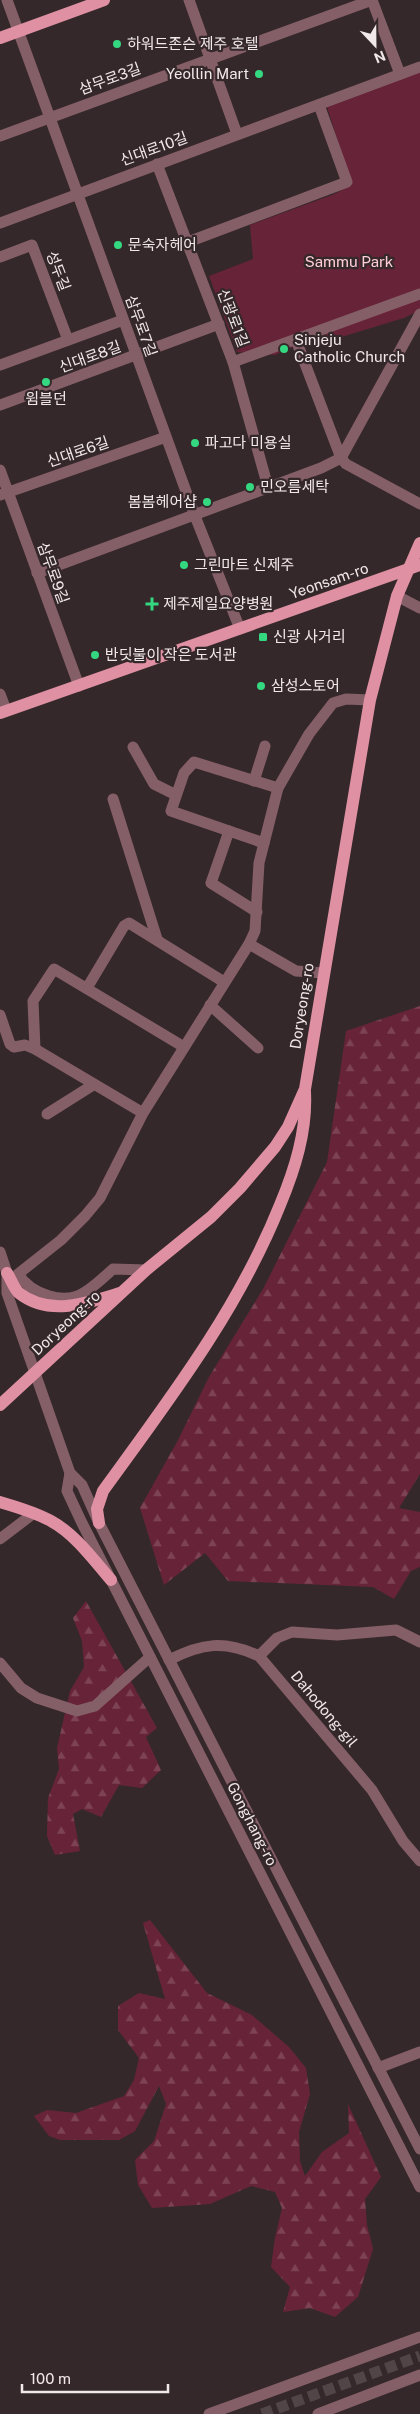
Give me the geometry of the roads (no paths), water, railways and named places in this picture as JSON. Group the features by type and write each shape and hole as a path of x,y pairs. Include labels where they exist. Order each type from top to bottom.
{"main road":[{"path":"0,38 104,0"},
{"name":"Doryeong-ro","path":"0,1405 146,1270 211,1217 260,1168 288,1127 305,1090 370,700 397,596 420,543"},
{"name":"Yeonsam-ro","path":"3,711 80,686 420,565"},
{"path":"99,1523 98,1509 103,1491 186,1377 248,1277 291,1179 303,1134 306,1111 305,1090"},
{"path":"7,1273 18,1292 31,1300 51,1306 74,1307 123,1292"},
{"path":"0,1502 34,1513 52,1522 80,1544 111,1580"}],"street":[{"name":"삼무로7길","path":"7,0 195,516 240,629"},
{"path":"190,0 237,134"},
{"name":"삼무로3길","path":"0,136 372,0 400,74"},
{"name":"신대로10길","path":"0,223 420,67"},
{"path":"188,242 347,182 318,105"},
{"name":"신광로1길","path":"157,164 233,362 268,487"},
{"name":"성두길","path":"0,257 32,245 68,340"},
{"path":"233,362 420,294"},
{"path":"37,574 321,468 340,458 420,314"},
{"path":"0,365 123,320"},
{"name":"신대로8길","path":"0,405 219,324"},
{"path":"296,340 340,458 346,464 420,504"},
{"name":"신대로6길","path":"4,493 166,437"},
{"name":"삼무로9길","path":"0,470 4,493 80,686"},
{"path":"397,596 420,608"},
{"name":"Yeonsam-ro","path":"0,694 3,711"},
{"path":"146,1270 113,1269 84,1293 67,1298 49,1296 34,1290 24,1283 18,1274 61,1240 100,1198 143,1113 249,944 255,931 258,871 278,788 309,734 333,702 346,699 370,700"},
{"path":"254,781 265,746"},
{"path":"133,747 154,784 176,794"},
{"path":"264,843 171,811 184,773 194,762 278,788"},
{"path":"113,799 157,940"},
{"path":"229,831 211,883 257,912"},
{"path":"87,988 124,926 129,923 224,982"},
{"path":"249,944 296,971 324,973"},
{"path":"35,1049 33,1001 54,969 184,1047"},
{"path":"210,1005 258,1048"},
{"path":"0,1015 10,1044 14,1047 25,1045 35,1049 143,1113"},
{"path":"47,1114 93,1085"},
{"name":"Gonghang-ro","path":"0,1252 7,1273 3,1289 70,1473 82,1485 99,1523 420,2149"},
{"name":"Gonghang-ro","path":"70,1473 67,1491 420,2187"},
{"path":"0,1540 34,1513"},
{"path":"259,1656 277,1638 292,1632 337,1635 396,1630 420,1642"},
{"name":"Dahodong-gil","path":"169,1660 193,1648 218,1644 244,1648 259,1656 372,1790 403,1841 420,1861"},
{"path":"0,1663 21,1688 37,1698 77,1712 95,1706 150,1657"},
{"path":"378,2068 420,2052"},
{"path":"209,2414 420,2337"},
{"path":"318,2414 420,2375"}],"tunnel":[{"path":"262,2414 420,2356"}],"place":[{"name":"하워드존슨 제주 호텔","path":"117,44"},
{"name":"Yeollin Mart","path":"259,74"},
{"name":"문숙자헤어","path":"118,245"},
{"name":"Sinjeju Catholic Church","path":"284,349"},
{"name":"윔블던","path":"46,382"},
{"name":"파고다 미용실","path":"195,443"},
{"name":"민오름세탁","path":"250,487"},
{"name":"봄봄헤어샵","path":"207,502"},
{"name":"그린마트 신제주","path":"184,565"},
{"name":"제주제일요양병원","path":"152,604"},
{"name":"신광 사거리","path":"263,637"},
{"name":"반딧불이 작은 도서관","path":"95,655"},
{"name":"삼성스토어","path":"261,686"}],"park label":[{"name":"Sammu Park","path":"349,262"}]}
